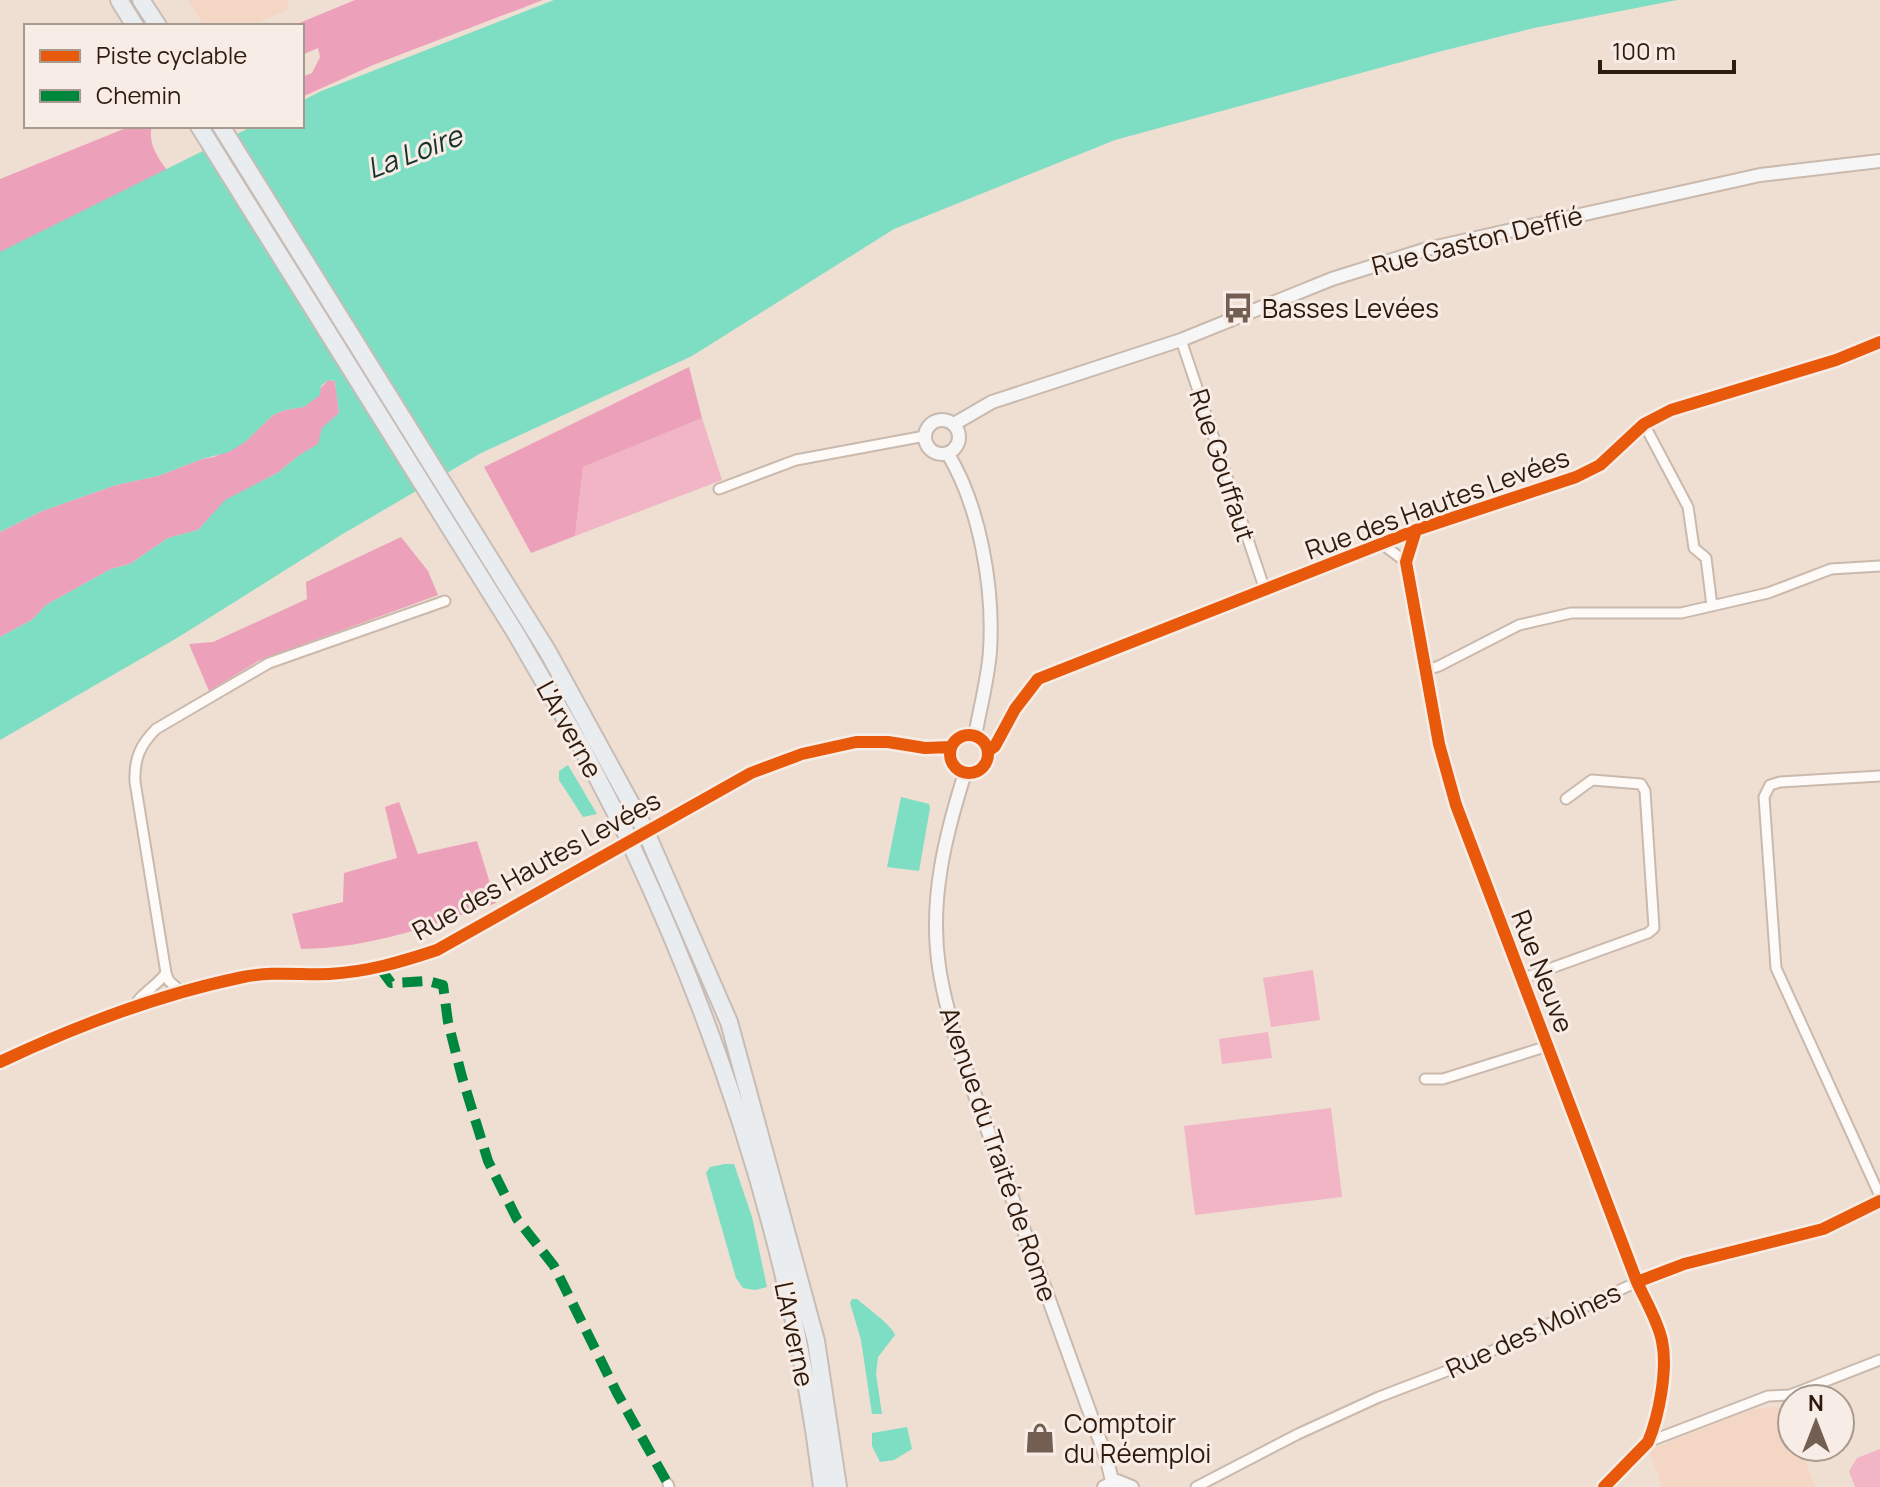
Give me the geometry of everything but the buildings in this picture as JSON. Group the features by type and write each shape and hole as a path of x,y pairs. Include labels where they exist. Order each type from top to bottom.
{"highway":[{"path":"119,0 134,24"},
{"path":"141,0 157,24"},
{"name":"L'Arverne","path":"200,128 549,689 625,831 706,1024 752,1160 788,1293 822,1487"},
{"name":"L'Arverne","path":"222,128 565,680 649,839 729,1022 816,1341 838,1487"}],"main road":[{"name":"Rue Gaston Deffié","path":"954,424 992,402 1181,340 1332,279 1427,249 1760,175 1880,161"},
{"path":"945,419 954,424 960,439 956,448 948,454 932,451 925,436 927,427 934,421 945,419"},
{"path":"948,454 969,496 988,596 990,652 975,736"},
{"path":"975,736 988,751 982,768 965,773 952,763 951,747 958,738 975,736"},
{"name":"Avenue du Traité de Rome","path":"965,773 942,858 936,899 938,966 959,1051 1107,1460 1108,1484"},
{"path":"1108,1484 1122,1481 1132,1487"}],"street":[{"name":"Rue Gouffaut","path":"1181,340 1265,590"},
{"name":"Rue des Hautes Levées","path":"988,751 995,746 1015,709 1038,679 1416,530 1576,477 1600,465 1644,424 1671,410 1836,360 1880,342"},
{"path":"1644,424 1688,507 1694,548 1706,558 1712,606"},
{"path":"719,489 796,460 925,436"},
{"path":"1382,544 1406,562 1416,530"},
{"name":"Rue Neuve","path":"1406,562 1439,744 1456,805 1663,1345 1660,1400 1648,1442"},
{"path":"1427,670 1519,625 1571,613 1681,613 1768,593 1831,569 1880,566"},
{"path":"184,994 169,981 166,973 135,782 136,759 143,742 156,729 269,663 445,601"},
{"name":"Rue des Hautes Levées","path":"0,1062 134,1008 257,975 329,974 380,968 437,950 751,773 802,754 856,742 951,747"},
{"path":"1880,776 1780,782 1770,785 1764,797 1776,968 1880,1199"},
{"path":"1524,978 1648,933 1654,928 1645,791 1641,784 1592,780 1566,799"},
{"path":"134,1008 138,998 156,987 166,973"},
{"path":"1425,1079 1443,1079 1548,1046"},
{"path":"0,1069 13,1061 18,1053"},
{"name":"Rue des Moines","path":"1196,1487 1298,1434 1379,1397 1478,1358 1637,1282 1684,1264 1823,1229 1880,1199"},
{"path":"1604,1487 1648,1442 1768,1396 1790,1395 1880,1360"}],"shaded area":[{"path":"188,0 287,0 290,9 255,24 203,24"},
{"path":"355,0 543,0 373,65 304,96 304,76 312,73 320,57 318,48 304,54 304,24 297,24"},
{"path":"126,128 152,128 153,145 169,173 0,258 0,179"},
{"path":"689,367 702,418 583,467 575,536 531,553 484,467"},
{"path":"328,380 335,381 339,413 326,425 319,444 279,472 226,500 198,530 168,538 130,564 111,569 46,605 32,620 0,637 0,532 42,511 116,485 158,476 214,457 245,442 273,415 304,407"},
{"path":"702,418 722,480 575,536 583,467"},
{"path":"401,537 428,571 438,595 258,661 209,691 189,644 213,642 307,599 306,582"},
{"path":"399,802 418,854 477,841 496,903 376,940 301,949 292,914 343,902 344,873 397,858 385,807"},
{"path":"1313,970 1320,1020 1271,1027 1263,978"},
{"path":"1268,1032 1272,1058 1222,1064 1219,1039"},
{"path":"1331,1108 1342,1197 1195,1215 1184,1126"},
{"path":"1776,1407 1776,1463 1806,1463 1815,1487 1662,1487 1649,1450 1753,1409"},
{"path":"1880,1449 1880,1487 1855,1487 1849,1471 1857,1458"}],"water":[{"name":"La Loire","path":"554,0 1677,0 1534,28 1115,140 894,229 692,356 481,453 341,535 177,638 0,740 0,637 32,620 46,605 111,569 130,564 168,538 198,530 225,500 279,472 318,444 322,428 339,413 335,381 328,380 321,386 320,395 304,407 273,415 245,442 229,452 158,476 116,485 42,511 0,532 0,252 249,128 304,128 304,100"},
{"path":"568,765 597,814 583,817 559,780 559,771"},
{"path":"901,797 929,804 930,808 919,871 887,867"},
{"path":"734,1164 752,1217 767,1287 755,1290 743,1288 736,1278 706,1173 710,1167"},
{"path":"852,1299 857,1299 879,1317 895,1335 878,1357 876,1374 882,1414 872,1414 861,1340 850,1303"},
{"path":"907,1427 912,1449 894,1460 880,1462 872,1446 872,1433"}],"marked path":[{"path":"380,968 391,983 428,981 443,985 448,1022 462,1077 488,1161 517,1219 554,1266 617,1393 668,1484"}],"cycle path":[{"path":"988,751 995,746 1015,709 1038,679 1416,530 1576,477 1600,465 1644,424 1671,410 1836,360 1880,342"},
{"path":"1416,530 1406,562 1439,744 1456,805 1662,1341 1664,1365 1661,1392 1648,1442 1604,1487"},
{"path":"969,735 982,741 988,754 982,767 969,773 956,767 950,754 956,741 969,735"},
{"path":"0,1062 119,1012 212,984 265,974 357,971 437,950 751,773 802,754 856,742 951,747"},
{"path":"1637,1282 1684,1264 1823,1229 1880,1201"}],"place":[{"name":"Basses Levées","path":"1238,308"},
{"name":"Comptoir du Réemploi","path":"1040,1438"}]}
